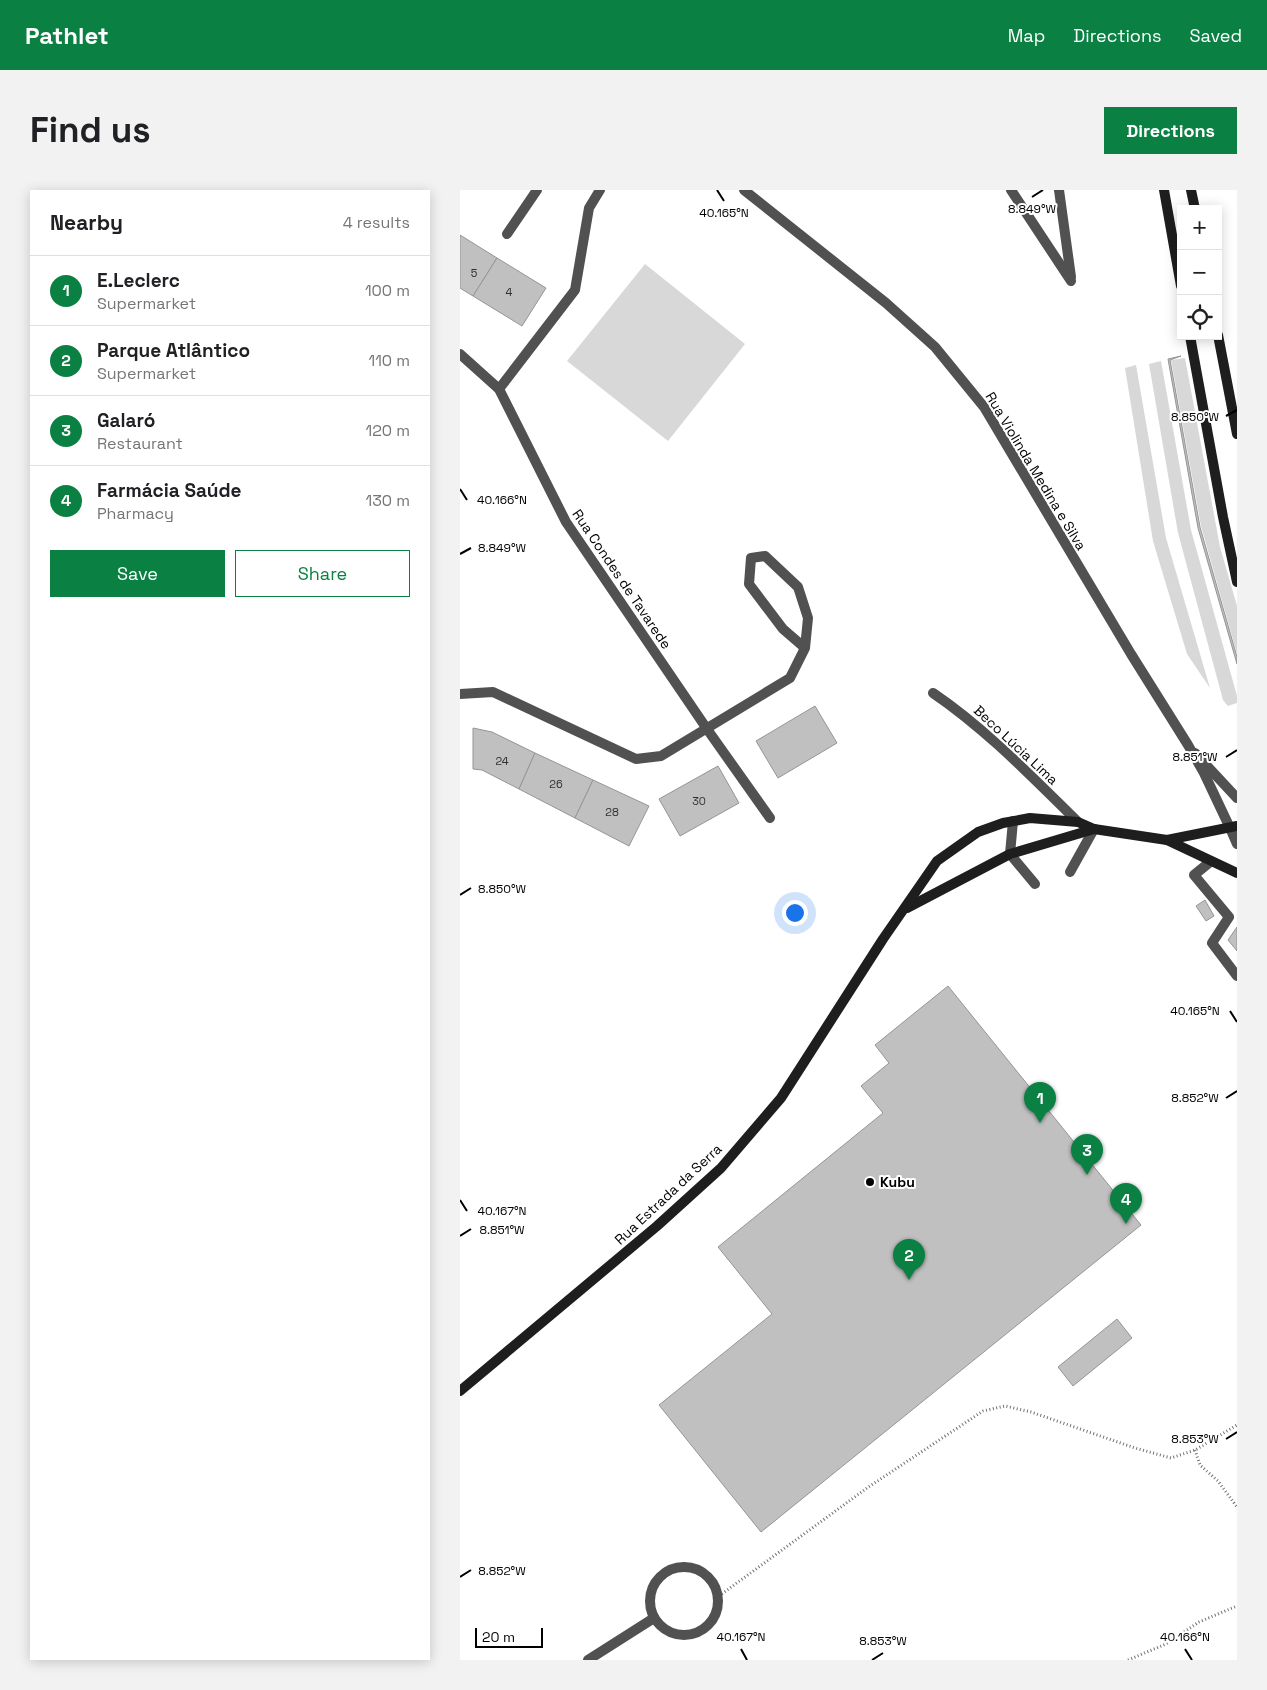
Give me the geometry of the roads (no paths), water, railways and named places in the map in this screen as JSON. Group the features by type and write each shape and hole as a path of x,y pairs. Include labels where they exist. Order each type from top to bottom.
{"street":[{"path":"507,234 537,190"},
{"path":"499,389 575,290 589,208 600,190"},
{"name":"Rua Violinda Medina e Silva","path":"744,190 886,302 935,347 984,407 1130,654 1188,745 1234,827 1237,844"},
{"path":"1011,190 1071,281 1058,190"},
{"path":"1164,190 1177,263"},
{"path":"1191,190 1194,205"},
{"path":"1191,340 1223,517 1237,582"},
{"path":"1219,340 1237,434"},
{"name":"Rua Condes de Tavarede","path":"460,354 499,389 566,522 707,730 770,818"},
{"path":"460,694 493,692 636,759 661,756 707,730 790,678 805,648 808,618 798,587 765,556 751,558 749,584 783,629 805,648"},
{"name":"Beco Lúcia Lima","path":"933,693 954,707 1013,759 1078,822"},
{"path":"1188,745 1237,798"},
{"name":"Rua Estrada da Serra","path":"460,1391 657,1226 720,1168 781,1098 883,939 938,861 978,832 1013,821 1030,818 1078,822 1094,829 1167,840"},
{"path":"1013,821 1010,854 1035,884"},
{"path":"1167,840 1234,827"},
{"path":"1070,872 1094,829"},
{"name":"Rua Estrada da Serra","path":"906,908 1010,854 1094,829"},
{"path":"1167,840 1210,862 1237,873"},
{"path":"1210,862 1194,876 1229,917 1212,943 1237,976"},
{"path":"679,1566 693,1567 705,1573 714,1583 719,1596 718,1610 712,1622 702,1631 689,1635 676,1635 663,1629 654,1618 650,1606 650,1592 656,1580 666,1571 679,1566"},
{"path":"588,1660 654,1618"}],"place":[{"name":"E.Leclerc","path":"1040,1123"},
{"name":"Galaró","path":"1087,1175"},
{"name":"Kubu","path":"870,1182"},
{"name":"Farmácia Saúde","path":"1126,1224"},
{"name":"Parque Atlântico","path":"909,1280"}]}
